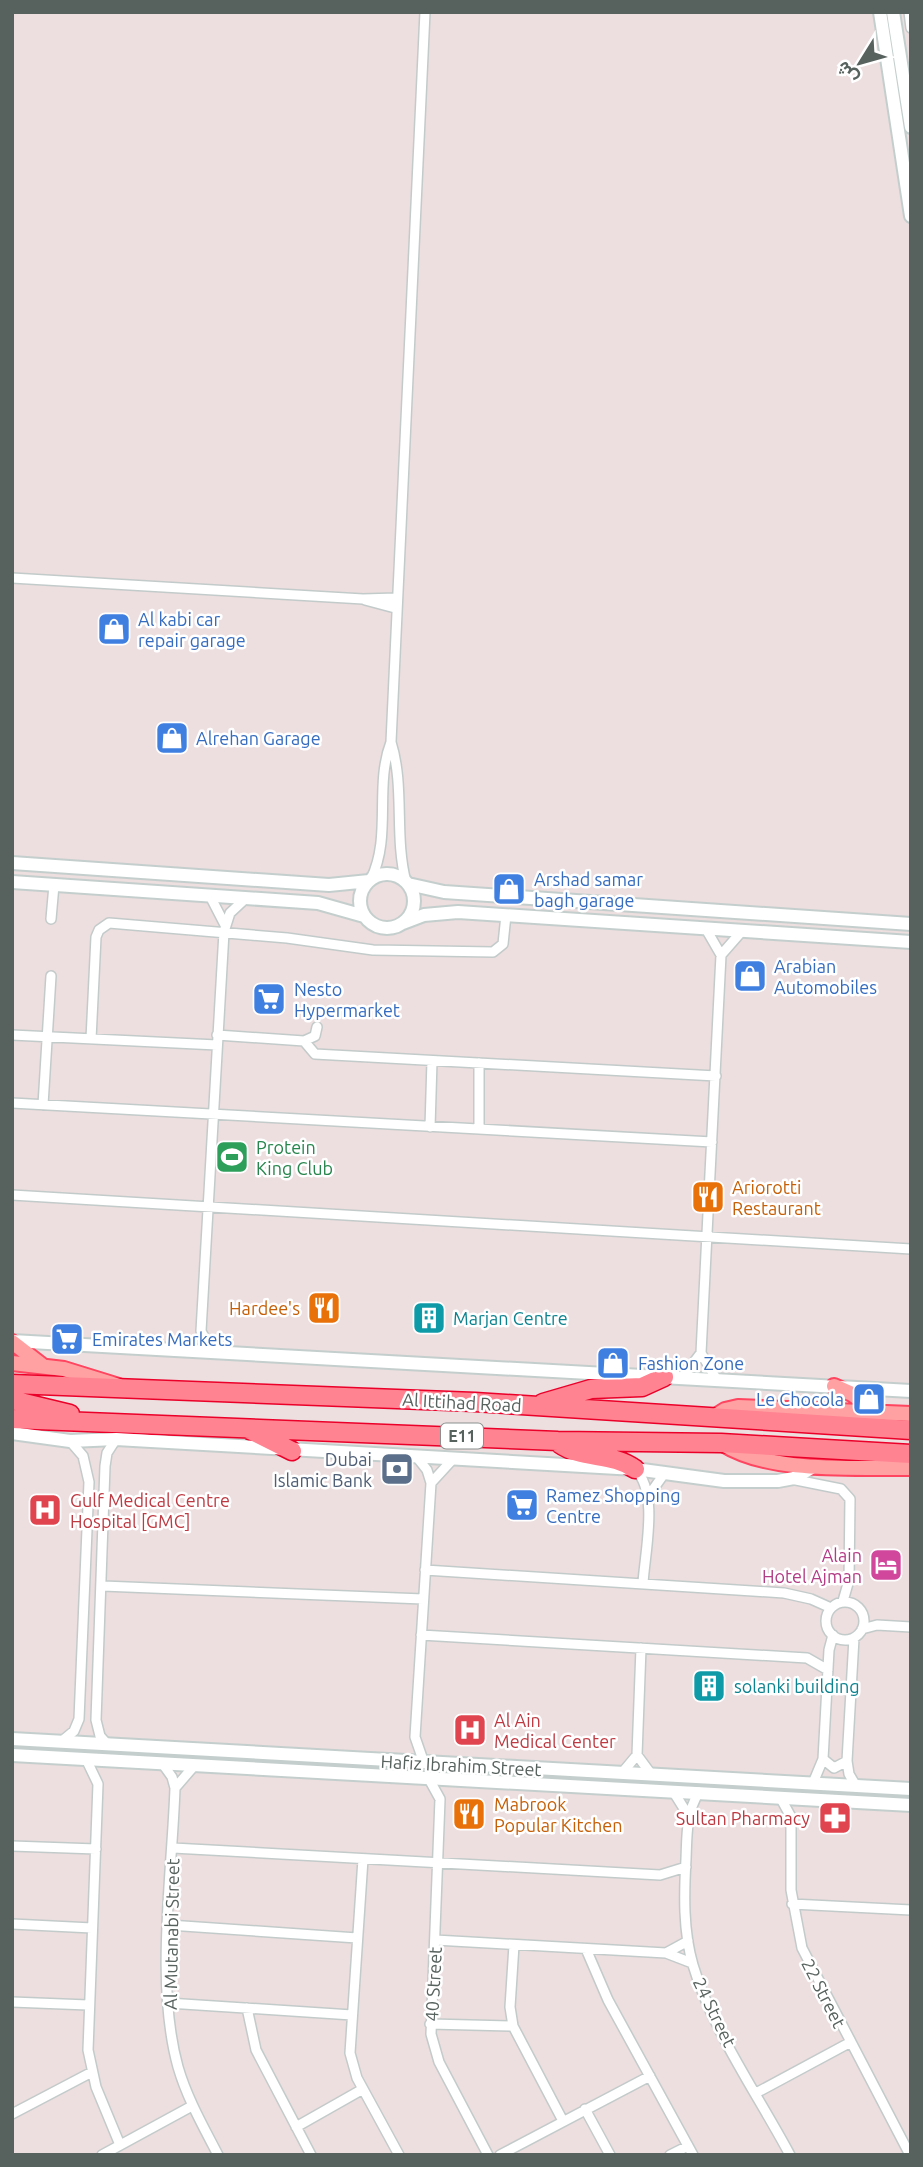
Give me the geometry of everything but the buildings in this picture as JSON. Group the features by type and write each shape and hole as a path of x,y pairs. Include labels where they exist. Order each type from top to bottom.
{"highway":[{"path":"538,1406 577,1391 634,1388 673,1377"},
{"name":"Al Ittihad Road","path":"12,1384 120,1386 538,1406 911,1430"},
{"path":"12,1400 86,1420"},
{"name":"Al Ittihad Road","path":"12,1419 558,1441 721,1443 911,1454"},
{"path":"244,1427 292,1451"},
{"path":"558,1441 573,1451 614,1458 635,1469"}],"main road":[{"path":"880,12 911,216"},
{"path":"893,12 911,127"},
{"path":"12,863 329,885 392,875 407,883 444,892 911,924"},
{"path":"364,916 360,897 370,880"},
{"path":"12,882 318,903 364,916 373,924 385,928 447,912 911,942"},
{"path":"403,923 411,914 414,901 407,883"},
{"path":"824,937 834,932 855,933 863,929 865,921"},
{"path":"12,1341 911,1391"},
{"path":"12,1341 44,1367"},
{"path":"12,1363 78,1373 120,1386"},
{"path":"834,1386 860,1399 876,1411"},
{"path":"714,1417 725,1410 738,1407 911,1414"},
{"path":"12,1433 70,1441 116,1440 635,1469 724,1481 791,1479 816,1466"},
{"path":"721,1443 735,1452 759,1459 816,1466 911,1468"},
{"name":"Hafiz Ibrahim Street","path":"12,1739 911,1789"},
{"name":"Hafiz Ibrahim Street","path":"12,1755 911,1805"}],"street":[{"path":"370,880 381,852 384,768 391,742 425,12"},
{"path":"909,12 911,29"},
{"path":"12,578 363,599 396,598"},
{"path":"363,599 396,608"},
{"path":"391,742 397,765 399,844 407,883"},
{"path":"51,919 54,885"},
{"path":"210,897 225,929"},
{"path":"212,1352 201,1331 225,929 230,913 245,899"},
{"path":"91,1039 96,937 102,927 113,923 225,929 373,950 493,952 503,944 506,915"},
{"path":"706,929 721,955 701,1353 718,1380"},
{"path":"721,955 742,931"},
{"path":"43,1105 51,976"},
{"path":"12,1035 91,1039 304,1041 315,1036 317,1027"},
{"path":"304,1041 315,1054 716,1076"},
{"path":"430,1127 432,1061"},
{"path":"479,1129 480,1063"},
{"path":"12,1103 712,1142"},
{"path":"12,1195 911,1249"},
{"path":"185,1350 201,1331"},
{"path":"673,1377 701,1353"},
{"path":"107,1744 98,1731 96,1710 103,1586 104,1484 107,1452 116,1440"},
{"path":"59,1742 74,1731 79,1710 89,1482 83,1456 70,1441"},
{"path":"396,1761 408,1753 415,1737 431,1483 424,1465 415,1455"},
{"path":"431,1483 455,1457"},
{"path":"635,1469 645,1481 649,1495 643,1583"},
{"path":"649,1495 664,1474"},
{"path":"89,1482 99,1478 104,1484"},
{"path":"791,1479 841,1489 850,1499 849,1580 843,1601 831,1608 826,1619 832,1635 823,1759 813,1783"},
{"path":"425,1570 784,1594 811,1598 831,1608"},
{"path":"103,1586 423,1599"},
{"path":"843,1601 855,1604 864,1619 877,1625"},
{"path":"862,1629 864,1619"},
{"path":"832,1635 842,1639 853,1638 862,1629 877,1625 911,1627"},
{"path":"421,1635 807,1658 829,1650"},
{"path":"853,1638 847,1761 849,1774 856,1786"},
{"path":"622,1773 637,1755 641,1648"},
{"path":"807,1658 828,1670"},
{"path":"79,1710 88,1714 96,1710"},
{"path":"415,1737 424,1763"},
{"path":"637,1755 651,1774"},
{"path":"86,1759 98,1784 87,2039 92,2072 120,2145"},
{"path":"823,1759 834,1768 847,1761"},
{"path":"98,1784 113,1760"},
{"name":"Al Mutanabi Street","path":"162,1763 175,1788 168,2003 178,2067 192,2106 218,2155"},
{"path":"175,1788 194,1766"},
{"name":"40 Street","path":"429,1779 440,1799 430,2024 439,2062 488,2155"},
{"path":"440,1799 456,1780"},
{"path":"673,1791 688,1815"},
{"name":"24 Street","path":"699,1792 688,1815 685,1888 692,1963 713,2014 790,2155"},
{"name":"22 Street","path":"780,1797 791,1817 792,1904 798,1938 809,1966 910,2155"},
{"path":"791,1817 807,1799"},
{"path":"12,1846 96,1849"},
{"path":"173,1848 660,1875 686,1867"},
{"path":"362,1859 350,2053 363,2089 399,2155"},
{"path":"660,1875 685,1888"},
{"path":"792,1904 911,1910"},
{"path":"12,1924 93,1928"},
{"path":"169,1925 357,1938"},
{"path":"435,1940 666,1953 692,1963"},
{"path":"666,1953 688,1941"},
{"path":"514,1945 510,2007 513,2026 563,2121"},
{"path":"586,1950 604,1992 693,2155"},
{"path":"12,2002 88,2006"},
{"path":"168,2003 352,2015"},
{"path":"247,2008 256,2050 311,2155"},
{"path":"430,2024 513,2026"},
{"path":"756,2093 849,2043"},
{"path":"12,2114 92,2072"},
{"path":"500,2155 650,2076"},
{"path":"296,2127 363,2089"},
{"path":"102,2155 192,2106"},
{"path":"585,2109 610,2155"},
{"path":"670,2155 688,2146"}],"place":[{"name":"Al kabi car repair garage","path":"114,629"},
{"name":"Alrehan Garage","path":"172,738"},
{"name":"Arshad samar bagh garage","path":"509,889"},
{"name":"Arabian Automobiles","path":"750,976"},
{"name":"Nesto Hypermarket","path":"269,999"},
{"name":"Protein King Club","path":"232,1157"},
{"name":"Ariorotti Restaurant","path":"708,1197"},
{"name":"Hardee's","path":"324,1308"},
{"name":"Marjan Centre","path":"429,1318"},
{"name":"Emirates Markets","path":"67,1339"},
{"name":"Fashion Zone","path":"613,1363"},
{"name":"Le Chocola","path":"869,1399"},
{"name":"Dubai Islamic Bank","path":"397,1469"},
{"name":"Ramez Shopping Centre","path":"522,1505"},
{"name":"Gulf Medical Centre Hospital [GMC]","path":"45,1510"},
{"name":"Alain Hotel Ajman","path":"886,1565"},
{"name":"solanki building","path":"709,1686"},
{"name":"Al Ain Medical Center","path":"470,1730"},
{"name":"Mabrook Popular Kitchen","path":"469,1814"},
{"name":"Sultan Pharmacy","path":"835,1818"}]}
